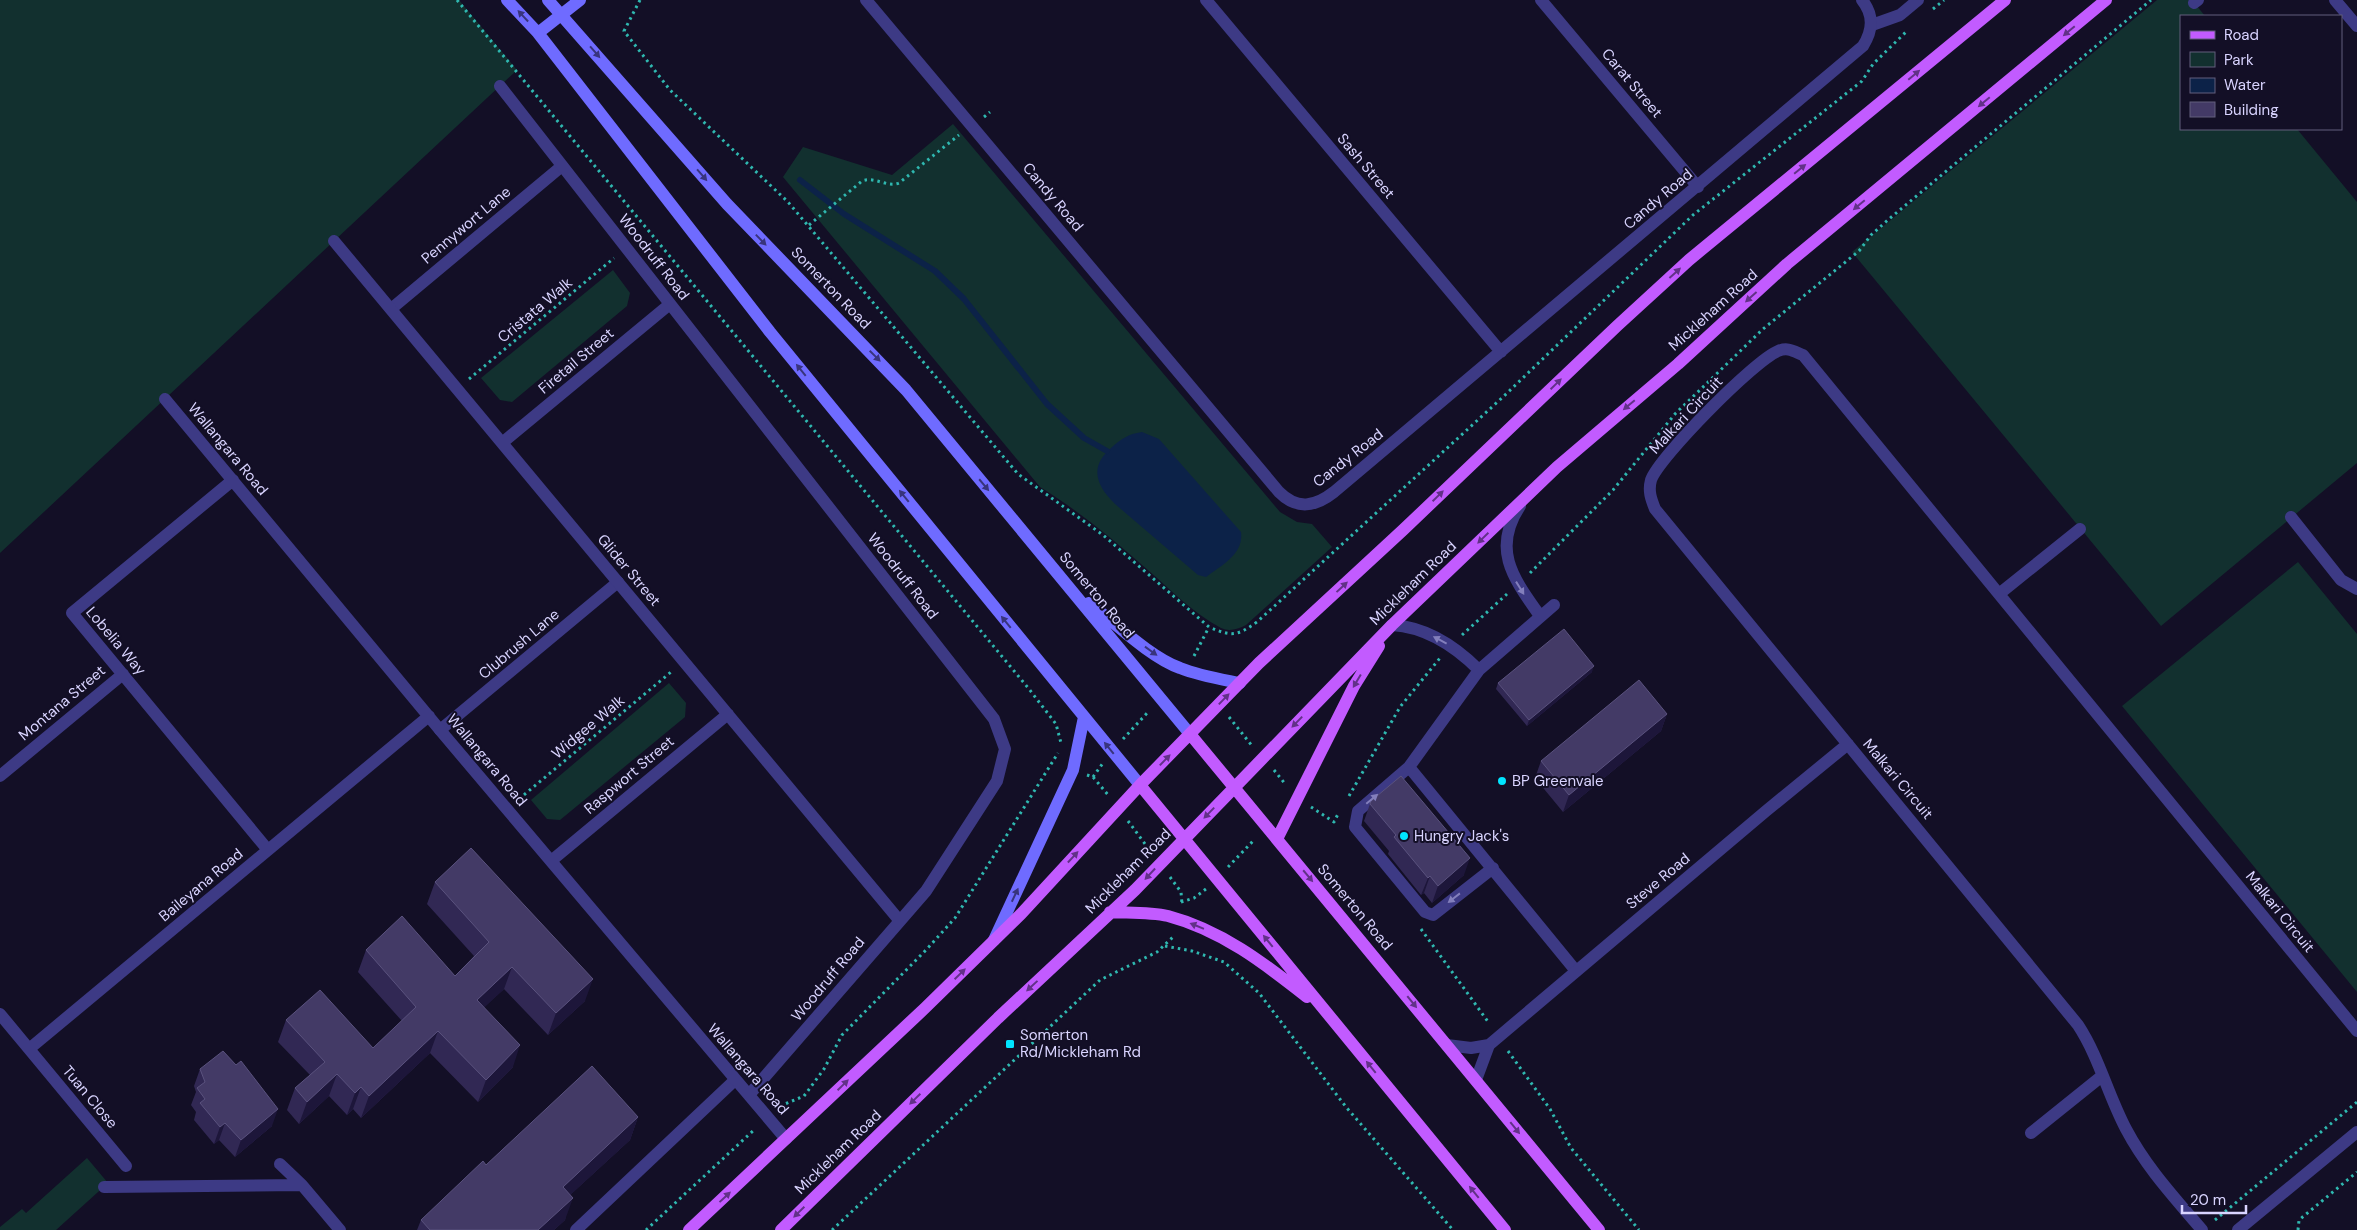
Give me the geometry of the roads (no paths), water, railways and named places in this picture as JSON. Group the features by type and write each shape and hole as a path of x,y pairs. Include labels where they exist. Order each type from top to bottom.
{"main road":[{"path":"507,0 538,33 770,332 1505,1230"},
{"name":"Somerton Road","path":"548,0 728,204 906,390 1599,1230"},
{"path":"538,33 580,0"},
{"path":"689,1230 994,940 1140,785 1240,683 1617,326 1689,260 2004,0"},
{"name":"Mickleham Road","path":"781,1230 1134,890 1392,625 1527,495 1605,425 1678,364 1787,264 2106,0"},
{"path":"1071,589 1154,653 1178,668 1240,683"},
{"path":"1277,839 1354,686 1392,625"},
{"path":"994,940 1073,770 1084,717"},
{"path":"1110,912 1166,916 1199,926 1250,952 1325,1010"}],"street":[{"name":"Candy Road","path":"866,0 1279,492 1294,504 1311,505 1326,498 1698,187 1863,46 1870,36 1872,24"},
{"name":"Sash Street","path":"1206,0 1501,352"},
{"name":"Carat Street","path":"1541,0 1698,187"},
{"path":"1862,0 1870,14 1872,24 1900,15 1918,0"},
{"path":"2335,0 2357,26"},
{"name":"Woodruff Road","path":"500,86 994,719 1004,749 997,781 926,891 748,1095"},
{"name":"Pennywort Lane","path":"391,309 562,166"},
{"name":"Glider Street","path":"334,241 899,920"},
{"name":"Firetail Street","path":"502,443 670,304"},
{"name":"Malkari Circuit","path":"2206,1227 2148,1166 2126,1128 2102,1076 2092,1046 2078,1025 1655,510 1649,494 1652,479 1697,423 1763,360 1789,348 1803,355 2357,1031"},
{"name":"Wallangara Road","path":"165,399 440,730 786,1139"},
{"name":"Lobelia Way","path":"233,480 72,612 268,850"},
{"path":"1527,495 1511,520 1505,542 1512,574 1540,616"},
{"path":"2291,517 2341,580 2357,589"},
{"path":"2000,594 2080,529"},
{"name":"Clubrush Lane","path":"440,730 618,582"},
{"path":"1492,868 1433,915 1426,912 1355,827 1358,811 1409,767 1479,670 1554,605"},
{"path":"1392,625 1408,626 1424,631 1451,646 1479,670"},
{"name":"Montana Street","path":"0,776 123,674"},
{"name":"Raspwort Street","path":"551,861 728,714"},
{"name":"Baileyana Road","path":"29,1049 429,716"},
{"name":"Steve Road","path":"1489,1045 1848,744"},
{"path":"1409,767 1576,971"},
{"path":"0,1014 29,1049"},
{"path":"1447,1045 1471,1048 1489,1045 1476,1080"},
{"name":"Tuan Close","path":"29,1049 126,1166"},
{"path":"2030,1133 2102,1076"},
{"path":"576,1230 735,1080"},
{"path":"2238,1230 2253,1226 2357,1132"},
{"path":"280,1164 302,1184 340,1230"},
{"path":"104,1187 302,1184"}],"water":[{"path":"1142,432 1159,439 1241,532 1239,547 1235,553 1206,577 1198,575 1115,504 1103,490 1098,476 1098,469 1104,455 1125,437"}],"waterway":[{"path":"800,180 844,214 935,271 964,299 1047,404 1084,438 1107,451"}],"place":[{"name":"BP Greenvale","path":"1502,781"},
{"name":"Hungry Jack's","path":"1404,836"},
{"name":"Somerton Rd/Mickleham Rd","path":"1010,1044"}]}
